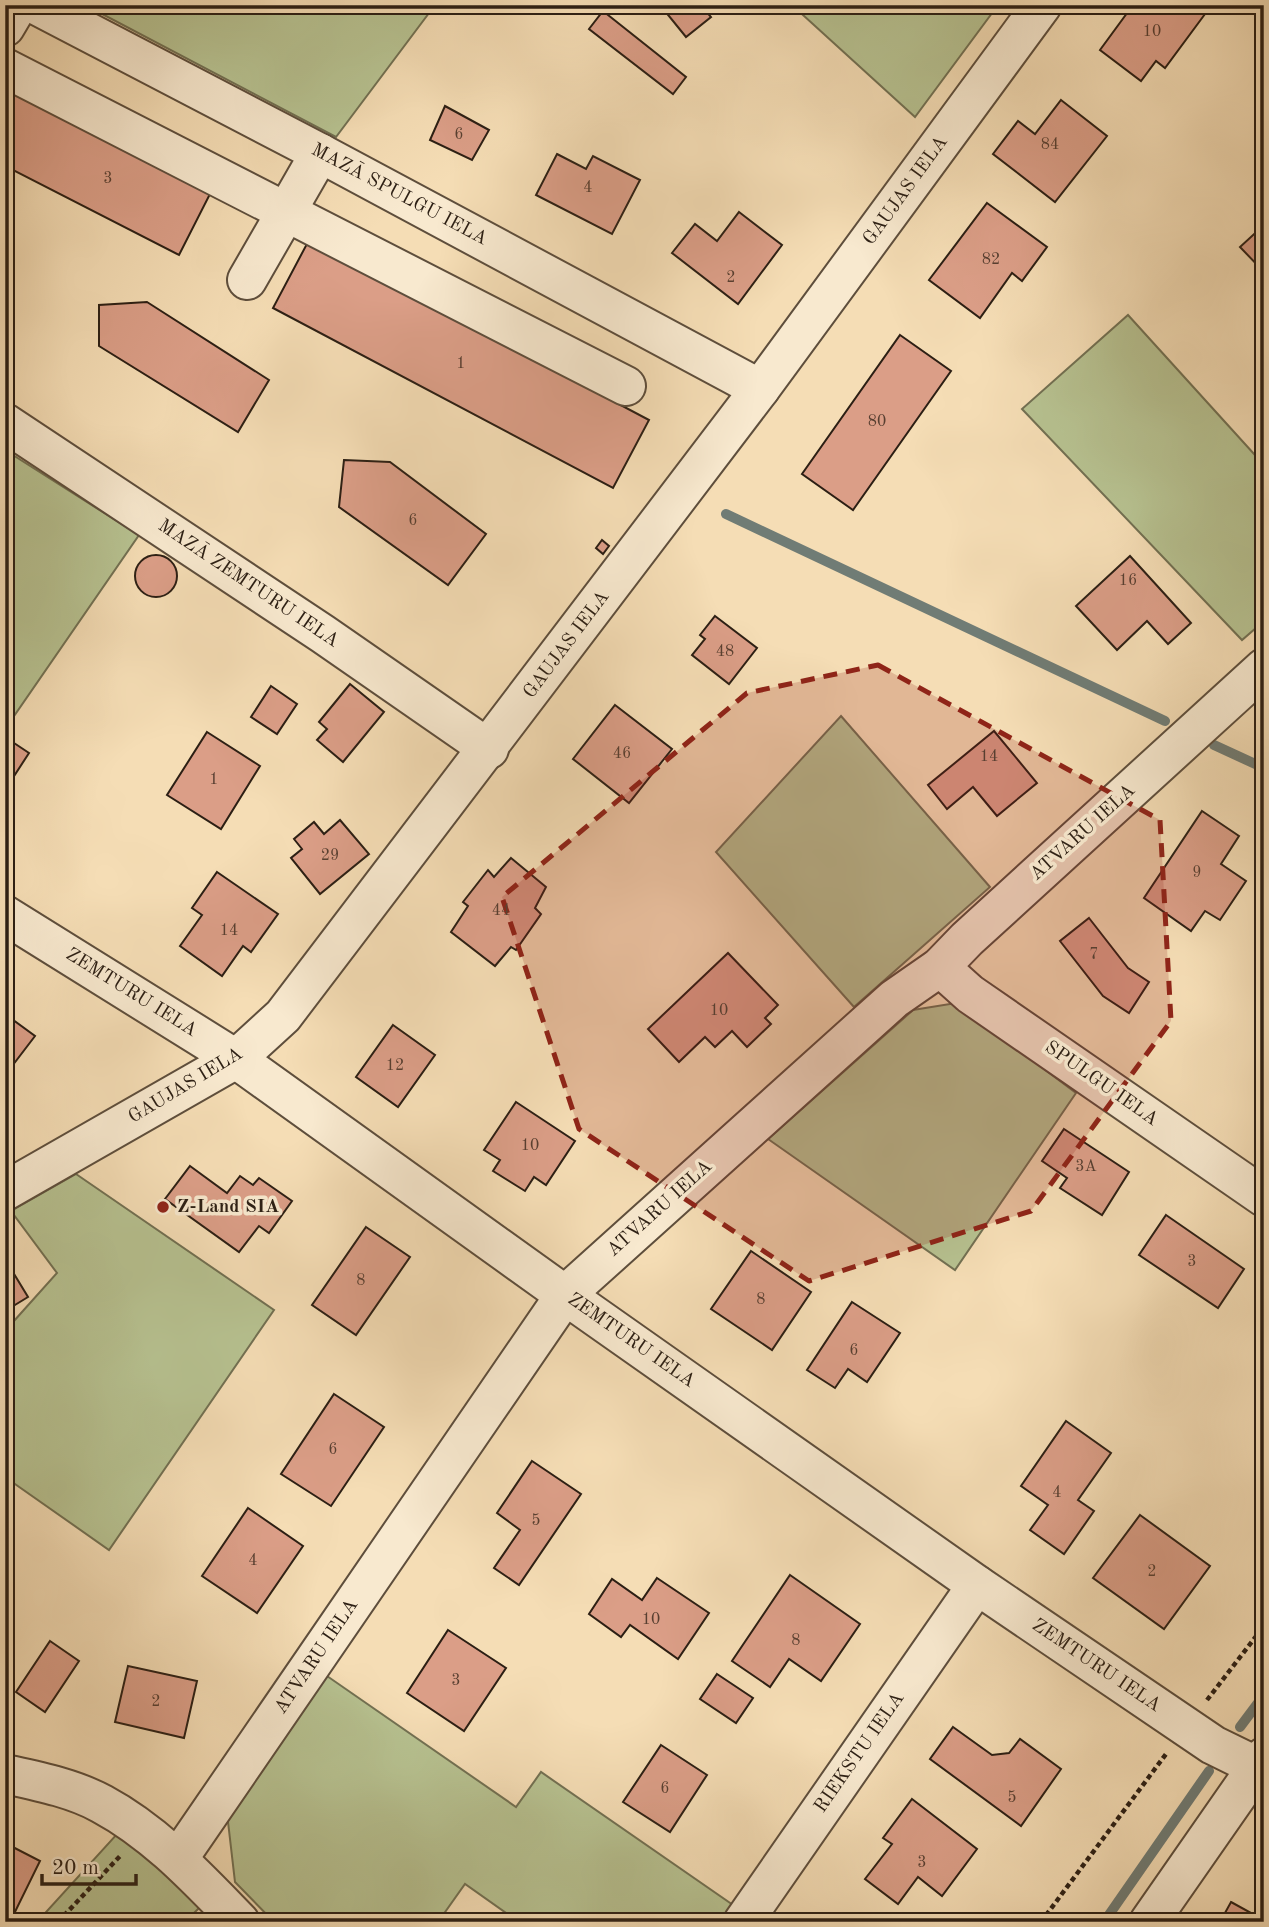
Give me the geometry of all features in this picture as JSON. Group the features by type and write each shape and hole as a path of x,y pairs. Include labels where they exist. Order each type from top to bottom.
{"street":[{"path":"5,27 18,5"},
{"name":"MAZĀ SPULGU IELA","path":"36,5 320,153 760,389"},
{"name":"GAUJAS IELA","path":"5,1191 236,1059 283,1016 489,749 760,389 1042,5"},
{"path":"5,68 626,386"},
{"path":"247,280 320,153"},
{"name":"MAZĀ ZEMTURU IELA","path":"5,423 323,634 489,749"},
{"name":"ATVARU IELA","path":"178,1859 565,1295 894,999 940,967 967,939 1264,668"},
{"name":"ZEMTURU IELA","path":"5,915 236,1059 977,1585 1186,1727 1213,1745 1261,1765"},
{"name":"SPULGU IELA","path":"940,967 970,994 1264,1197"},
{"name":"RIEKSTU IELA","path":"743,1922 977,1585"},
{"path":"1149,1922 1261,1765"},
{"path":"5,1774 44,1783 101,1803 178,1859 240,1922"}],"path":[{"path":"1041,1922 1264,1626"},
{"path":"58,1922 144,1832"}],"highlighted area":[{"path":"878,665 1160,820 1171,1021 1031,1211 809,1281 579,1129 502,897 747,693"}],"green space":[{"path":"85,5 435,5 336,137"},
{"path":"792,5 998,5 915,117"},
{"path":"1128,315 1264,465 1264,621 1242,640 1022,409"},
{"path":"5,450 139,535 14,716 5,710"},
{"path":"841,716 990,887 854,1007 716,852"},
{"path":"956,1003 1076,1093 955,1270 768,1139 913,1010"},
{"path":"76,1174 274,1310 109,1550 5,1477 5,1331 57,1273 11,1211"},
{"path":"327,1676 516,1807 541,1772 733,1905 721,1922 519,1922 465,1884 438,1922 274,1922 235,1882 227,1813"},
{"path":"117,1834 203,1904 185,1922 37,1922"}],"building":[{"path":"660,5 701,5 711,17 686,37"},
{"path":"1133,5 1193,5 1205,14 1165,68 1156,61 1141,81 1100,50"},
{"path":"603,11 686,77 673,94 589,29"},
{"path":"5,86 211,192 179,255 5,166"},
{"path":"1061,100 1107,136 1055,202 993,154 1018,121 1035,134"},
{"path":"445,106 489,130 472,160 430,140"},
{"path":"557,154 586,169 593,156 640,180 612,234 536,195"},
{"path":"987,203 1047,247 1022,281 1012,273 980,318 929,280"},
{"path":"739,212 782,245 738,304 672,253 695,224 717,241"},
{"path":"1264,225 1264,272 1240,247"},
{"path":"309,240 649,420 613,488 273,308"},
{"path":"147,302 269,380 238,432 99,346 99,305"},
{"path":"900,335 951,371 853,510 802,474"},
{"path":"344,460 390,462 486,534 448,585 339,507"},
{"path":"602,540 609,546 603,554 596,548"},
{"path":"156,555 171,561 177,576 171,591 156,597 141,591 135,576 141,561"},
{"path":"1130,556 1191,623 1168,644 1147,621 1117,650 1076,606"},
{"path":"715,616 757,648 729,684 692,655 705,639 700,635"},
{"path":"350,684 384,712 343,762 317,740 327,729 319,722"},
{"path":"271,686 297,704 277,734 251,717"},
{"path":"615,705 672,749 629,803 573,759"},
{"path":"994,731 1037,783 997,816 973,787 947,809 928,785"},
{"path":"207,732 260,766 221,829 167,795"},
{"path":"5,737 29,753 5,790"},
{"path":"1202,811 1239,836 1221,864 1246,881 1220,920 1205,911 1191,931 1144,898"},
{"path":"340,820 369,854 320,894 291,858 302,849 294,839 314,822 324,834"},
{"path":"511,858 546,887 535,908 541,914 516,950 511,947 495,966 451,932 468,906 463,902 488,870 494,877"},
{"path":"217,872 278,914 251,952 243,946 222,976 180,946 202,915 192,908"},
{"path":"1089,918 1128,968 1149,982 1129,1013 1103,996 1060,941"},
{"path":"728,953 778,1005 765,1018 771,1024 747,1047 732,1031 715,1047 705,1037 679,1062 648,1029"},
{"path":"5,1014 35,1036 6,1074 5,1074"},
{"path":"393,1025 435,1055 398,1107 356,1077"},
{"path":"516,1102 575,1141 546,1185 534,1177 525,1191 493,1171 500,1160 484,1150"},
{"path":"1064,1129 1129,1172 1102,1215 1060,1188 1067,1178 1042,1161"},
{"path":"190,1166 227,1193 240,1176 253,1185 259,1178 292,1201 269,1233 259,1226 239,1252 165,1199"},
{"path":"1166,1215 1244,1269 1218,1308 1139,1255"},
{"path":"366,1227 410,1257 356,1335 312,1305"},
{"path":"751,1251 811,1292 772,1350 711,1309"},
{"path":"5,1259 28,1297 5,1311"},
{"path":"852,1302 900,1333 867,1382 848,1369 835,1388 807,1370"},
{"path":"334,1394 384,1427 331,1506 281,1474"},
{"path":"1066,1421 1111,1453 1078,1500 1094,1511 1064,1554 1030,1530 1048,1505 1021,1486"},
{"path":"532,1461 581,1494 519,1585 494,1568 520,1530 497,1513"},
{"path":"248,1508 303,1546 257,1613 202,1576"},
{"path":"1140,1515 1210,1566 1164,1629 1093,1578"},
{"path":"790,1575 860,1624 821,1681 789,1659 770,1687 732,1661"},
{"path":"657,1578 709,1613 678,1659 630,1625 621,1637 589,1614 612,1579 642,1600"},
{"path":"448,1630 506,1668 464,1731 407,1693"},
{"path":"50,1641 79,1661 45,1712 16,1692"},
{"path":"128,1666 197,1681 184,1738 115,1722"},
{"path":"717,1674 753,1698 736,1723 700,1699"},
{"path":"953,1727 992,1755 1009,1753 1020,1739 1061,1769 1021,1826 930,1759"},
{"path":"661,1745 707,1775 670,1832 623,1802"},
{"path":"912,1799 977,1849 942,1896 918,1877 898,1904 865,1879 892,1844 883,1838"},
{"path":"5,1843 40,1861 10,1922 5,1919"},
{"path":"1231,1902 1264,1920 1264,1922 1220,1922"}],"waterway":[{"path":"726,514 1165,721"},
{"path":"1214,745 1264,768"},
{"path":"1240,1727 1264,1695"},
{"path":"1104,1922 1209,1771"}],"place":[{"name":"Z-Land SIA","path":"163,1207"}]}
